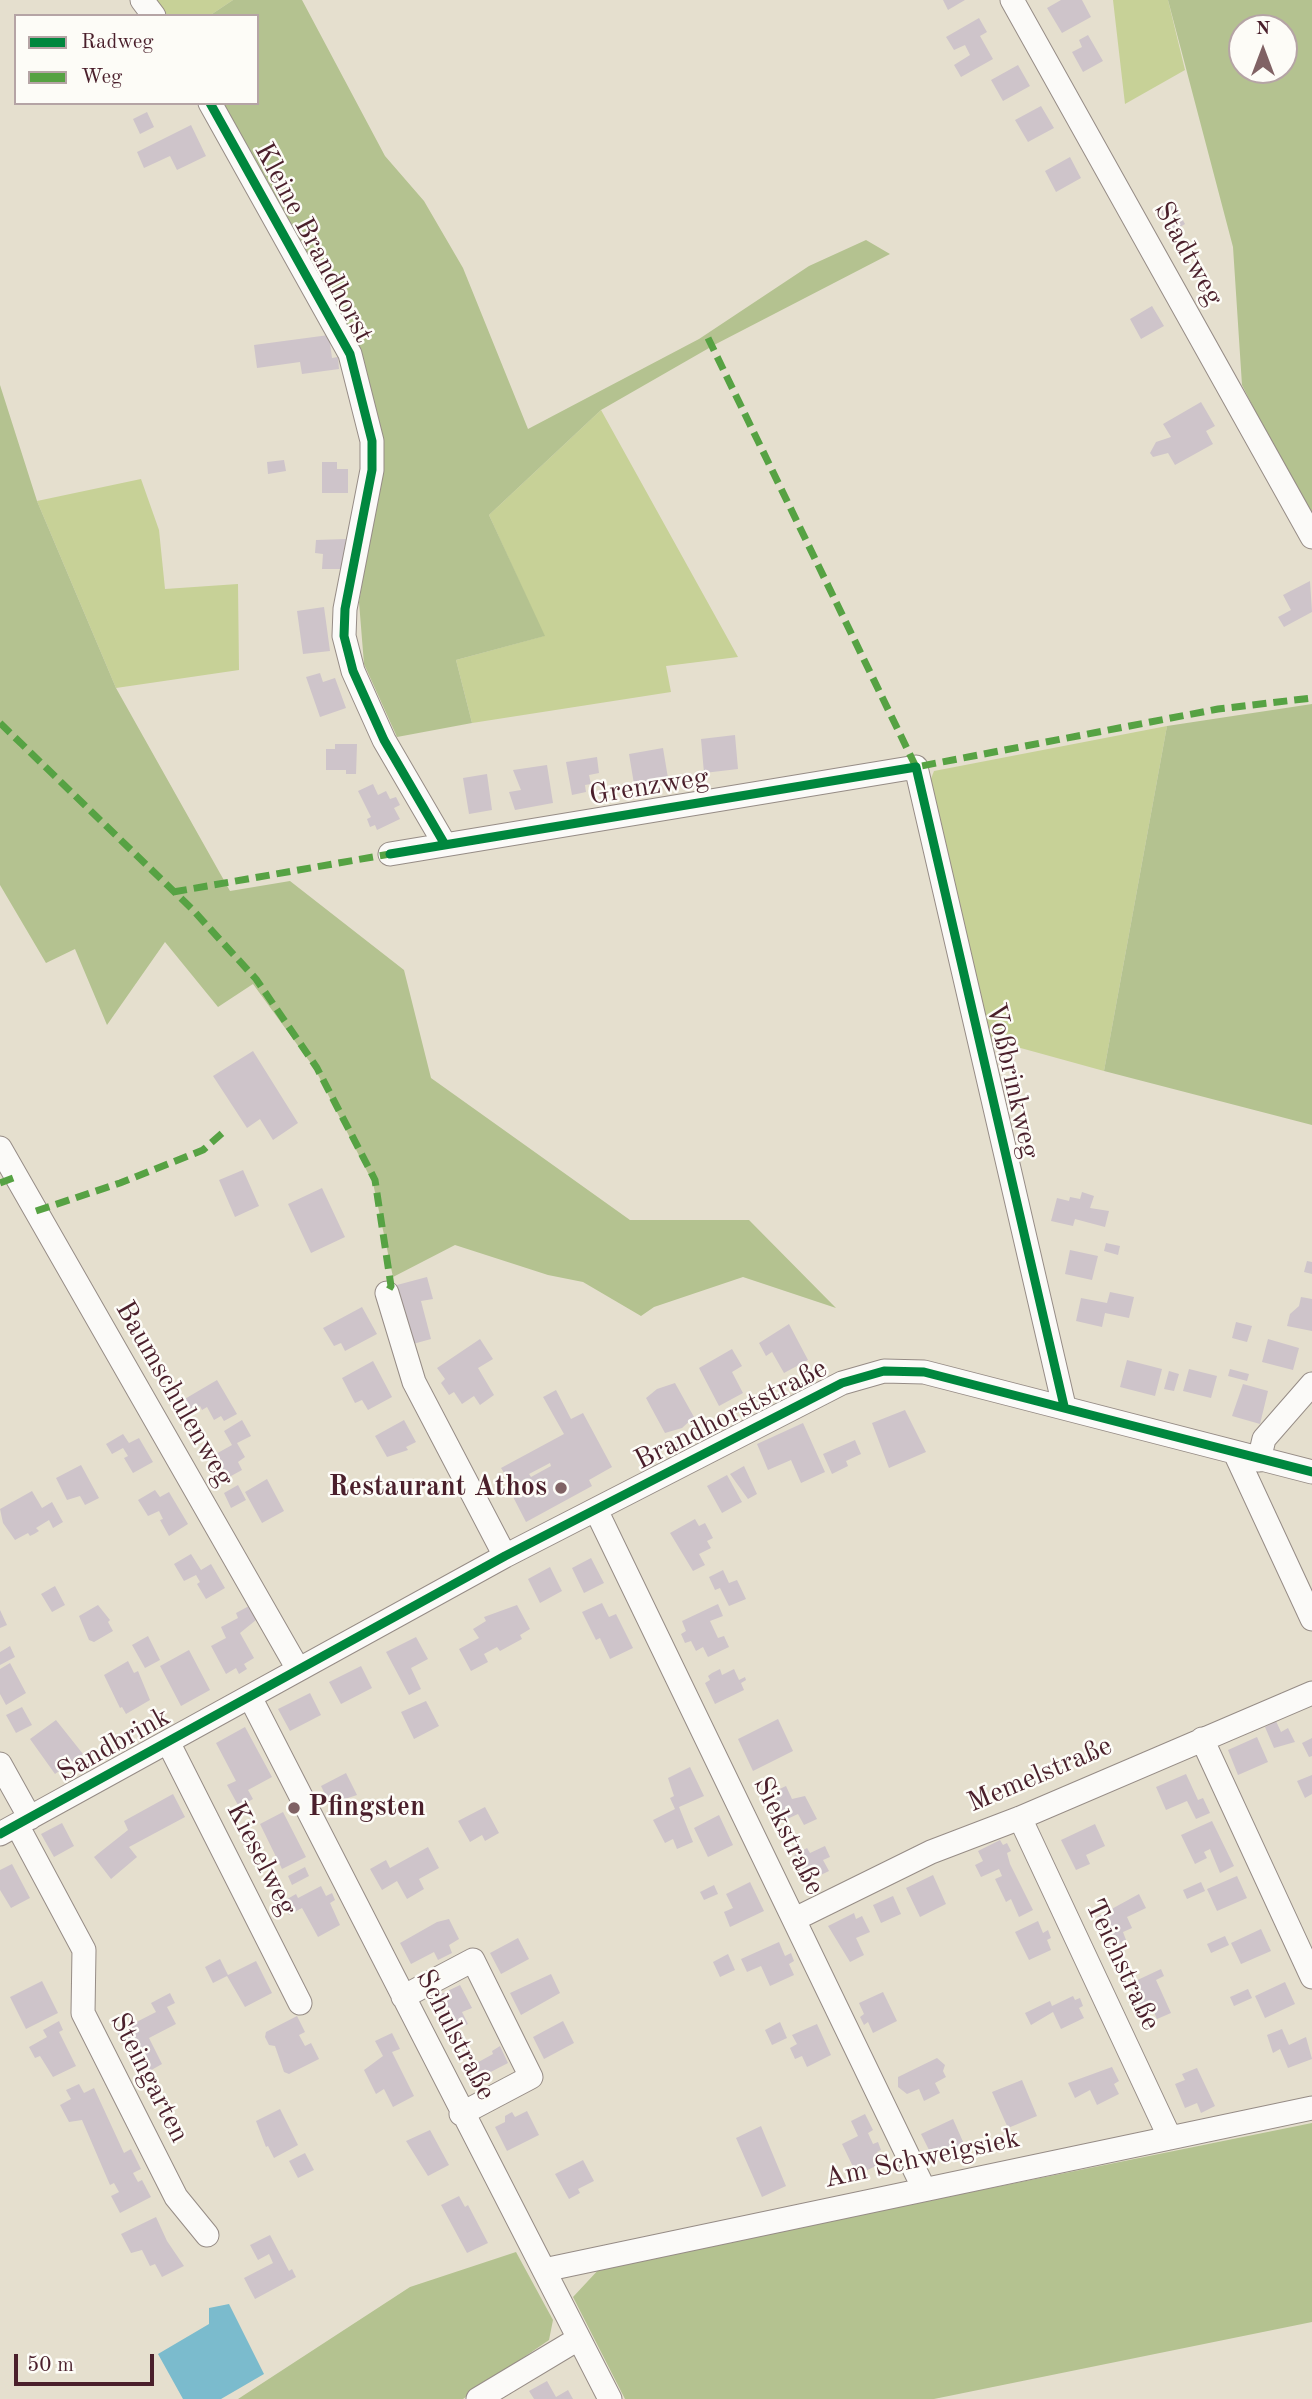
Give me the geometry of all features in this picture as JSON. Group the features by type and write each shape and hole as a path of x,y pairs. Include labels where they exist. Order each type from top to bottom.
{"street":[{"path":"142,0 153,14"},
{"name":"Stadtweg","path":"1012,0 1312,537"},
{"name":"Kleine Brandhorst","path":"211,105 350,354 372,441 372,460 345,609 344,636 353,671 384,740 444,843"},
{"name":"Grenzweg","path":"390,853 916,766"},
{"name":"Voßbrinkweg","path":"916,766 1064,1406"},
{"name":"Baumschulenweg","path":"0,1148 298,1669"},
{"path":"387,1293 414,1382 505,1556"},
{"name":"Brandhorststraße","path":"250,1697 505,1556 842,1382 884,1371 924,1372 1312,1472"},
{"path":"1259,1460 1264,1439 1312,1384"},
{"path":"1235,1453 1312,1619"},
{"name":"Siekstraße","path":"596,1510 925,2189"},
{"name":"Memelstraße","path":"795,1919 930,1852 1020,1818 1312,1693"},
{"name":"Sandbrink","path":"16,1826 250,1697"},
{"name":"Schulstraße","path":"250,1697 461,2114 610,2399"},
{"path":"1202,1739 1312,1977"},
{"name":"Kieselweg","path":"168,1742 300,2003"},
{"name":"Steingarten","path":"0,1765 16,1826 84,1950 83,2013 176,2197 207,2235"},
{"name":"Teichstraße","path":"1020,1818 1170,2138"},
{"path":"403,1997 473,1960 531,2077 461,2114"},
{"name":"Am Schweigsiek","path":"544,2270 1312,2108"},
{"path":"478,2399 578,2339"}],"green space":[{"path":"156,0 233,0 212,14 166,14"},
{"path":"233,0 302,0 385,156 424,201 463,268 528,429 699,339 809,266 866,240 890,254 716,344 601,410 489,515 545,636 456,660 472,723 397,737 364,664 359,602 381,475 375,418 222,105 259,105 259,14 212,14"},
{"path":"1113,0 1168,0 1185,70 1125,104"},
{"path":"1168,0 1312,0 1312,524 1242,385 1233,247"},
{"path":"0,385 37,501 116,688 230,891 290,881 404,970 431,1078 630,1220 749,1220 836,1308 743,1277 654,1307 641,1316 583,1282 548,1275 455,1245 393,1277 373,1183 315,1069 253,984 218,1007 165,942 107,1025 75,949 46,963 0,885"},
{"path":"601,410 738,657 666,666 671,692 472,723 456,660 544,636 489,515"},
{"path":"141,479 159,530 165,589 238,584 239,670 116,688 37,501"},
{"path":"1312,704 1312,1125 1104,1071 1167,726"},
{"path":"1167,726 1104,1071 988,1039 927,789 934,771"},
{"path":"1312,2123 1312,2322 934,2399 625,2399 573,2297 601,2267"},
{"path":"516,2252 553,2320 549,2340 463,2399 238,2399 410,2287"}],"water":[{"path":"229,2304 264,2374 221,2399 183,2399 158,2354 209,2324 209,2308"}],"building":[{"path":"943,0 965,0 948,10"},
{"path":"1061,0 1082,0 1091,17 1062,33 1047,8"},
{"path":"979,18 987,32 980,36 993,59 961,77 954,65 970,55 965,45 954,50 946,37"},
{"path":"1088,35 1103,61 1083,72 1072,52 1082,47 1079,40"},
{"path":"1018,65 1030,86 1003,101 991,80"},
{"path":"1041,106 1054,128 1028,142 1015,120"},
{"path":"147,112 154,127 140,134 133,119"},
{"path":"191,125 206,156 177,170 170,156 144,168 137,152"},
{"path":"1070,157 1081,178 1056,192 1045,171"},
{"path":"1171,199 1185,224 1172,232 1158,207"},
{"path":"1152,306 1164,326 1141,339 1130,319"},
{"path":"329,335 332,358 338,357 339,369 302,374 300,362 257,368 254,345"},
{"path":"1201,402 1215,426 1206,431 1213,444 1175,465 1168,453 1153,457 1150,453 1156,442 1171,437 1163,424"},
{"path":"284,460 286,471 268,474 267,462"},
{"path":"322,462 337,462 337,469 348,469 348,493 322,493"},
{"path":"346,539 342,569 322,569 323,554 315,553 316,540"},
{"path":"1310,581 1312,612 1284,627 1278,617 1291,610 1283,595"},
{"path":"324,607 330,651 303,654 297,611"},
{"path":"320,673 323,682 335,678 346,708 320,717 306,677"},
{"path":"735,735 738,769 704,773 701,739"},
{"path":"335,744 357,744 356,774 346,774 346,770 326,770 326,749 335,749"},
{"path":"663,748 668,778 634,784 629,754"},
{"path":"597,757 599,773 589,775 591,784 585,785 586,792 572,795 566,762"},
{"path":"547,765 553,803 515,810 509,792 521,790 513,770"},
{"path":"487,774 492,810 469,814 463,778"},
{"path":"373,784 378,795 386,791 390,799 396,797 400,805 394,808 400,819 377,830 375,825 370,827 367,819 371,817 358,791"},
{"path":"253,1051 298,1123 273,1140 260,1119 247,1128 213,1076"},
{"path":"243,1170 259,1206 235,1217 219,1180"},
{"path":"322,1188 345,1237 311,1253 288,1204"},
{"path":"1082,1192 1094,1196 1090,1208 1109,1211 1105,1227 1075,1219 1073,1226 1051,1221 1057,1198 1069,1201 1070,1197 1080,1199"},
{"path":"1106,1243 1120,1246 1118,1255 1104,1251"},
{"path":"1070,1250 1098,1256 1092,1280 1065,1274"},
{"path":"1307,1261 1312,1262 1312,1274 1304,1272"},
{"path":"427,1277 433,1299 421,1301 431,1339 413,1344 397,1285"},
{"path":"1110,1292 1134,1297 1129,1318 1105,1313 1102,1327 1076,1321 1081,1298 1107,1303"},
{"path":"1301,1297 1312,1299 1312,1331 1287,1326 1290,1314 1299,1306"},
{"path":"362,1307 377,1334 345,1351 341,1343 334,1346 323,1328"},
{"path":"1236,1322 1252,1326 1247,1342 1232,1338"},
{"path":"789,1324 808,1360 784,1373 772,1352 766,1356 759,1343"},
{"path":"480,1339 493,1359 478,1368 494,1395 480,1405 474,1396 462,1404 454,1392 449,1395 441,1383 445,1379 437,1368"},
{"path":"1268,1339 1299,1348 1293,1370 1262,1362"},
{"path":"732,1349 742,1366 732,1372 743,1393 719,1406 699,1368"},
{"path":"1127,1360 1162,1369 1155,1396 1120,1387"},
{"path":"373,1361 392,1397 368,1410 362,1400 355,1403 342,1378"},
{"path":"1189,1369 1217,1376 1211,1398 1183,1391"},
{"path":"1230,1369 1249,1374 1247,1381 1228,1376"},
{"path":"1169,1371 1179,1374 1174,1391 1164,1389"},
{"path":"217,1380 237,1414 224,1421 221,1416 214,1420 207,1407 202,1410 200,1406 190,1413 183,1400"},
{"path":"675,1383 694,1417 682,1428 665,1433 646,1398 657,1389"},
{"path":"1243,1384 1268,1391 1260,1424 1232,1416"},
{"path":"556,1390 571,1419 583,1413 612,1467 589,1480 592,1486 526,1522 509,1489 513,1487 501,1468 564,1434 543,1397","holes":["550,1463 551,1466 531,1477 529,1474"]},
{"path":"905,1410 926,1452 889,1468 872,1423"},
{"path":"242,1420 251,1436 237,1443 245,1457 238,1462 242,1470 220,1482 214,1470 220,1467 214,1455 232,1445 224,1431"},
{"path":"404,1420 416,1442 406,1447 408,1450 387,1457 375,1436"},
{"path":"803,1423 825,1472 801,1483 791,1460 768,1470 757,1444"},
{"path":"123,1434 129,1443 139,1438 153,1462 133,1473 124,1458 128,1456 123,1448 112,1454 106,1444"},
{"path":"855,1440 861,1454 846,1461 848,1466 832,1474 823,1454"},
{"path":"81,1465 99,1498 85,1505 80,1496 67,1500 56,1478"},
{"path":"744,1466 757,1494 748,1499 730,1474"},
{"path":"727,1475 742,1502 722,1513 707,1486"},
{"path":"267,1479 284,1511 262,1523 245,1492"},
{"path":"238,1485 246,1500 231,1508 224,1493"},
{"path":"155,1490 160,1497 169,1492 188,1524 169,1536 160,1520 163,1519 159,1511 148,1516 138,1500"},
{"path":"32,1491 42,1508 52,1502 63,1522 53,1528 49,1520 36,1528 39,1531 34,1534 30,1536 28,1533 15,1540 3,1523 0,1509"},
{"path":"695,1519 699,1526 705,1523 713,1538 707,1541 711,1548 699,1554 705,1565 693,1571 670,1533"},
{"path":"191,1554 201,1570 211,1564 225,1588 206,1599 197,1584 200,1582 196,1575 184,1581 174,1564"},
{"path":"591,1558 604,1583 584,1593 572,1568"},
{"path":"550,1567 562,1591 540,1603 528,1579"},
{"path":"723,1570 729,1583 737,1580 746,1599 729,1606 720,1588 715,1590 709,1577"},
{"path":"55,1586 65,1605 52,1612 41,1594"},
{"path":"602,1603 609,1617 616,1614 633,1648 610,1659 600,1638 596,1640 582,1612"},
{"path":"718,1604 723,1616 710,1621 718,1638 724,1636 729,1647 708,1657 703,1647 696,1651 691,1641 685,1643 681,1634 686,1631 682,1621"},
{"path":"98,1605 110,1620 108,1622 113,1631 94,1642 89,1640 79,1616"},
{"path":"517,1605 530,1629 520,1635 522,1639 500,1651 497,1647 484,1654 488,1662 471,1671 459,1649 479,1638 473,1629 486,1621 484,1617"},
{"path":"249,1606 256,1620 240,1633 254,1658 244,1664 247,1669 239,1674 236,1668 226,1674 211,1646 226,1638 221,1627 238,1618 236,1613"},
{"path":"0,1610 7,1625 0,1628"},
{"path":"148,1636 160,1660 145,1668 132,1645"},
{"path":"416,1637 428,1659 411,1668 421,1689 409,1695 386,1652"},
{"path":"10,1646 15,1657 0,1665 0,1652"},
{"path":"189,1650 210,1690 181,1706 160,1666"},
{"path":"128,1661 134,1673 138,1671 150,1700 126,1714 122,1707 120,1708 104,1675"},
{"path":"10,1663 26,1693 6,1705 0,1694 0,1669"},
{"path":"361,1666 372,1688 341,1704 329,1682"},
{"path":"720,1669 722,1675 734,1669 739,1680 745,1677 746,1680 741,1683 744,1690 715,1704 705,1683 710,1680 708,1676"},
{"path":"310,1693 321,1715 290,1731 278,1709"},
{"path":"426,1701 439,1726 414,1739 401,1712"},
{"path":"22,1707 32,1725 16,1733 6,1715"},
{"path":"778,1719 793,1751 753,1771 738,1739"},
{"path":"56,1720 83,1754 55,1774 30,1739"},
{"path":"1276,1721 1281,1732 1288,1728 1295,1742 1274,1748 1265,1727"},
{"path":"245,1727 272,1777 248,1790 253,1799 239,1807 227,1785 236,1781 216,1743"},
{"path":"1257,1737 1268,1762 1238,1775 1228,1750"},
{"path":"1312,1738 1312,1756 1309,1757 1302,1743"},
{"path":"690,1767 704,1796 679,1807 693,1842 677,1849 673,1839 665,1843 653,1820 675,1809 670,1798 674,1796 668,1778"},
{"path":"346,1773 357,1795 330,1804 321,1786"},
{"path":"1186,1774 1198,1800 1203,1798 1210,1813 1196,1819 1187,1801 1166,1810 1156,1787"},
{"path":"1312,1775 1312,1794 1305,1798 1297,1781"},
{"path":"786,1786 792,1799 805,1796 817,1819 804,1825 798,1814 774,1825 763,1803 772,1799 769,1794"},
{"path":"173,1794 185,1817 129,1847 137,1857 111,1879 94,1857 128,1830 124,1821"},
{"path":"485,1807 499,1833 485,1841 482,1835 470,1842 458,1821"},
{"path":"283,1812 306,1857 282,1869 260,1824"},
{"path":"719,1815 733,1845 708,1857 694,1828"},
{"path":"1212,1821 1234,1866 1220,1873 1210,1849 1204,1852 1207,1858 1195,1864 1181,1835"},
{"path":"62,1823 74,1846 54,1857 41,1834"},
{"path":"1095,1824 1105,1846 1086,1855 1090,1864 1076,1870 1061,1840"},
{"path":"1000,1840 1003,1845 1007,1843 1011,1851 1007,1853 1010,1864 1033,1910 1019,1917 1011,1899 1006,1902 995,1879 1002,1876 999,1869 981,1877 975,1865 983,1861 978,1851"},
{"path":"825,1846 830,1857 823,1860 829,1871 802,1884 791,1862 797,1859 794,1855 807,1848 810,1853"},
{"path":"428,1847 439,1868 419,1879 424,1889 407,1899 397,1881 382,1890 370,1869 386,1860 390,1868"},
{"path":"12,1864 30,1898 11,1908 0,1890 0,1870"},
{"path":"305,1867 309,1876 292,1885 288,1876"},
{"path":"933,1875 946,1904 920,1917 906,1888"},
{"path":"1237,1876 1247,1898 1217,1911 1207,1889"},
{"path":"750,1882 764,1911 730,1927 724,1912 733,1908 726,1894"},
{"path":"1201,1882 1205,1891 1187,1899 1183,1890"},
{"path":"714,1885 718,1894 704,1900 700,1892"},
{"path":"321,1886 326,1896 332,1893 335,1900 330,1903 340,1925 318,1937 302,1908 289,1915 282,1902 296,1894 298,1898"},
{"path":"1139,1894 1146,1908 1127,1917 1132,1928 1123,1932 1126,1940 1111,1948 1097,1917"},
{"path":"893,1896 901,1914 881,1923 873,1905"},
{"path":"854,1913 856,1919 862,1916 870,1932 856,1938 864,1955 850,1962 828,1926"},
{"path":"449,1919 459,1939 449,1945 452,1953 438,1960 434,1952 411,1964 400,1943 437,1922"},
{"path":"1038,1921 1043,1933 1048,1930 1051,1938 1047,1940 1051,1950 1029,1960 1015,1932"},
{"path":"1261,1929 1271,1951 1241,1964 1231,1943"},
{"path":"1225,1936 1229,1945 1211,1953 1207,1944"},
{"path":"518,1938 529,1959 501,1974 490,1953"},
{"path":"779,1942 785,1956 791,1953 794,1961 789,1964 794,1975 770,1986 761,1966 747,1972 741,1959"},
{"path":"728,1954 735,1970 720,1977 713,1962"},
{"path":"220,1959 228,1975 256,1961 272,1993 245,2007 227,1976 213,1983 205,1967"},
{"path":"1161,1969 1164,1976 1156,1980 1171,2013 1157,2019 1149,2001 1139,2006 1129,1984"},
{"path":"551,1974 560,1993 521,2015 510,1993"},
{"path":"42,1981 58,2013 26,2029 10,1997"},
{"path":"1285,1982 1295,2004 1265,2018 1255,1996"},
{"path":"460,1985 472,2008 462,2012 468,2024 448,2034 429,2000"},
{"path":"1248,1989 1252,1998 1234,2006 1230,1997"},
{"path":"883,1992 897,2021 873,2033 868,2022 864,2025 860,2017 864,2014 859,2003"},
{"path":"170,1993 175,2003 167,2007 176,2024 149,2038 162,2064 139,2077 117,2032 156,2012 151,2003"},
{"path":"1073,1996 1075,2000 1080,1998 1083,2006 1079,2008 1084,2018 1061,2029 1053,2012 1031,2025 1025,2013 1050,2001 1052,2006"},
{"path":"297,2016 305,2032 299,2035 305,2046 311,2043 319,2059 289,2074 284,2072 275,2046 269,2045 265,2037 266,2032"},
{"path":"59,2021 63,2030 59,2032 76,2066 53,2077 40,2056 35,2058 29,2047 47,2037 43,2030"},
{"path":"563,2021 574,2043 544,2059 533,2037"},
{"path":"780,2022 787,2038 772,2045 765,2030"},
{"path":"817,2024 831,2055 807,2067 802,2056 795,2059 790,2048 797,2044 792,2035"},
{"path":"1282,2029 1289,2045 1306,2037 1312,2059 1288,2068 1280,2049 1273,2053 1267,2035"},
{"path":"392,2033 400,2049 392,2052 414,2096 393,2107 384,2089 376,2094 364,2070 383,2056 375,2041"},
{"path":"500,2046 508,2063 479,2078 473,2065 493,2054 492,2051"},
{"path":"937,2058 945,2065 943,2071 946,2077 935,2083 940,2093 924,2101 919,2089 907,2094 898,2087 898,2077"},
{"path":"1112,2067 1119,2081 1114,2084 1119,2094 1097,2105 1090,2090 1075,2098 1068,2083"},
{"path":"1197,2068 1215,2106 1201,2113 1197,2103 1185,2108 1175,2084 1185,2080 1182,2074"},
{"path":"1022,2080 1037,2116 1008,2128 992,2092"},
{"path":"79,2084 84,2093 94,2088 124,2153 131,2149 141,2169 133,2173 138,2182 142,2180 151,2197 120,2213 111,2196 119,2192 114,2183 110,2185 82,2120 69,2122 60,2105 71,2099 66,2090"},
{"path":"280,2109 298,2145 274,2158 268,2146 266,2147 256,2121"},
{"path":"527,2111 539,2135 507,2151 495,2127 505,2122 505,2116 512,2112 515,2117"},
{"path":"865,2114 873,2130 868,2133 873,2144 878,2142 881,2150 877,2152 882,2163 857,2175 842,2144 858,2136 851,2121"},
{"path":"953,2119 964,2144 952,2149 955,2155 946,2159 944,2154 933,2158 921,2134"},
{"path":"761,2126 786,2186 762,2197 736,2138"},
{"path":"430,2130 449,2165 428,2176 406,2141"},
{"path":"305,2153 314,2170 298,2178 289,2161"},
{"path":"583,2160 594,2181 578,2189 580,2193 569,2199 555,2174"},
{"path":"459,2196 465,2207 468,2205 488,2243 467,2253 441,2205"},
{"path":"156,2217 167,2241 184,2266 162,2277 155,2264 150,2266 142,2250 131,2253 121,2234"},
{"path":"270,2235 289,2271 292,2269 296,2277 255,2299 244,2278 273,2263 269,2254 258,2260 250,2245"},
{"path":"547,2381 556,2397 568,2390 573,2399 534,2399 529,2391"}],"marked path":[{"path":"708,338 916,767 1218,709 1312,698"},
{"path":"0,723 192,909 256,979 317,1068 375,1180 391,1286 387,1293"},
{"path":"173,892 390,854"},
{"path":"36,1211 120,1183 203,1150 227,1129"},
{"path":"0,1183 16,1177"}],"cycle path":[{"path":"211,105 350,354 372,441 372,470 345,609 344,636 353,671 384,740 444,843"},
{"path":"390,854 916,767 1064,1406"},
{"path":"0,1834 505,1556 842,1383 884,1371 924,1372 1312,1472"}],"place":[{"name":"Restaurant Athos","path":"561,1488"},
{"name":"Pfingsten","path":"294,1808"}]}
